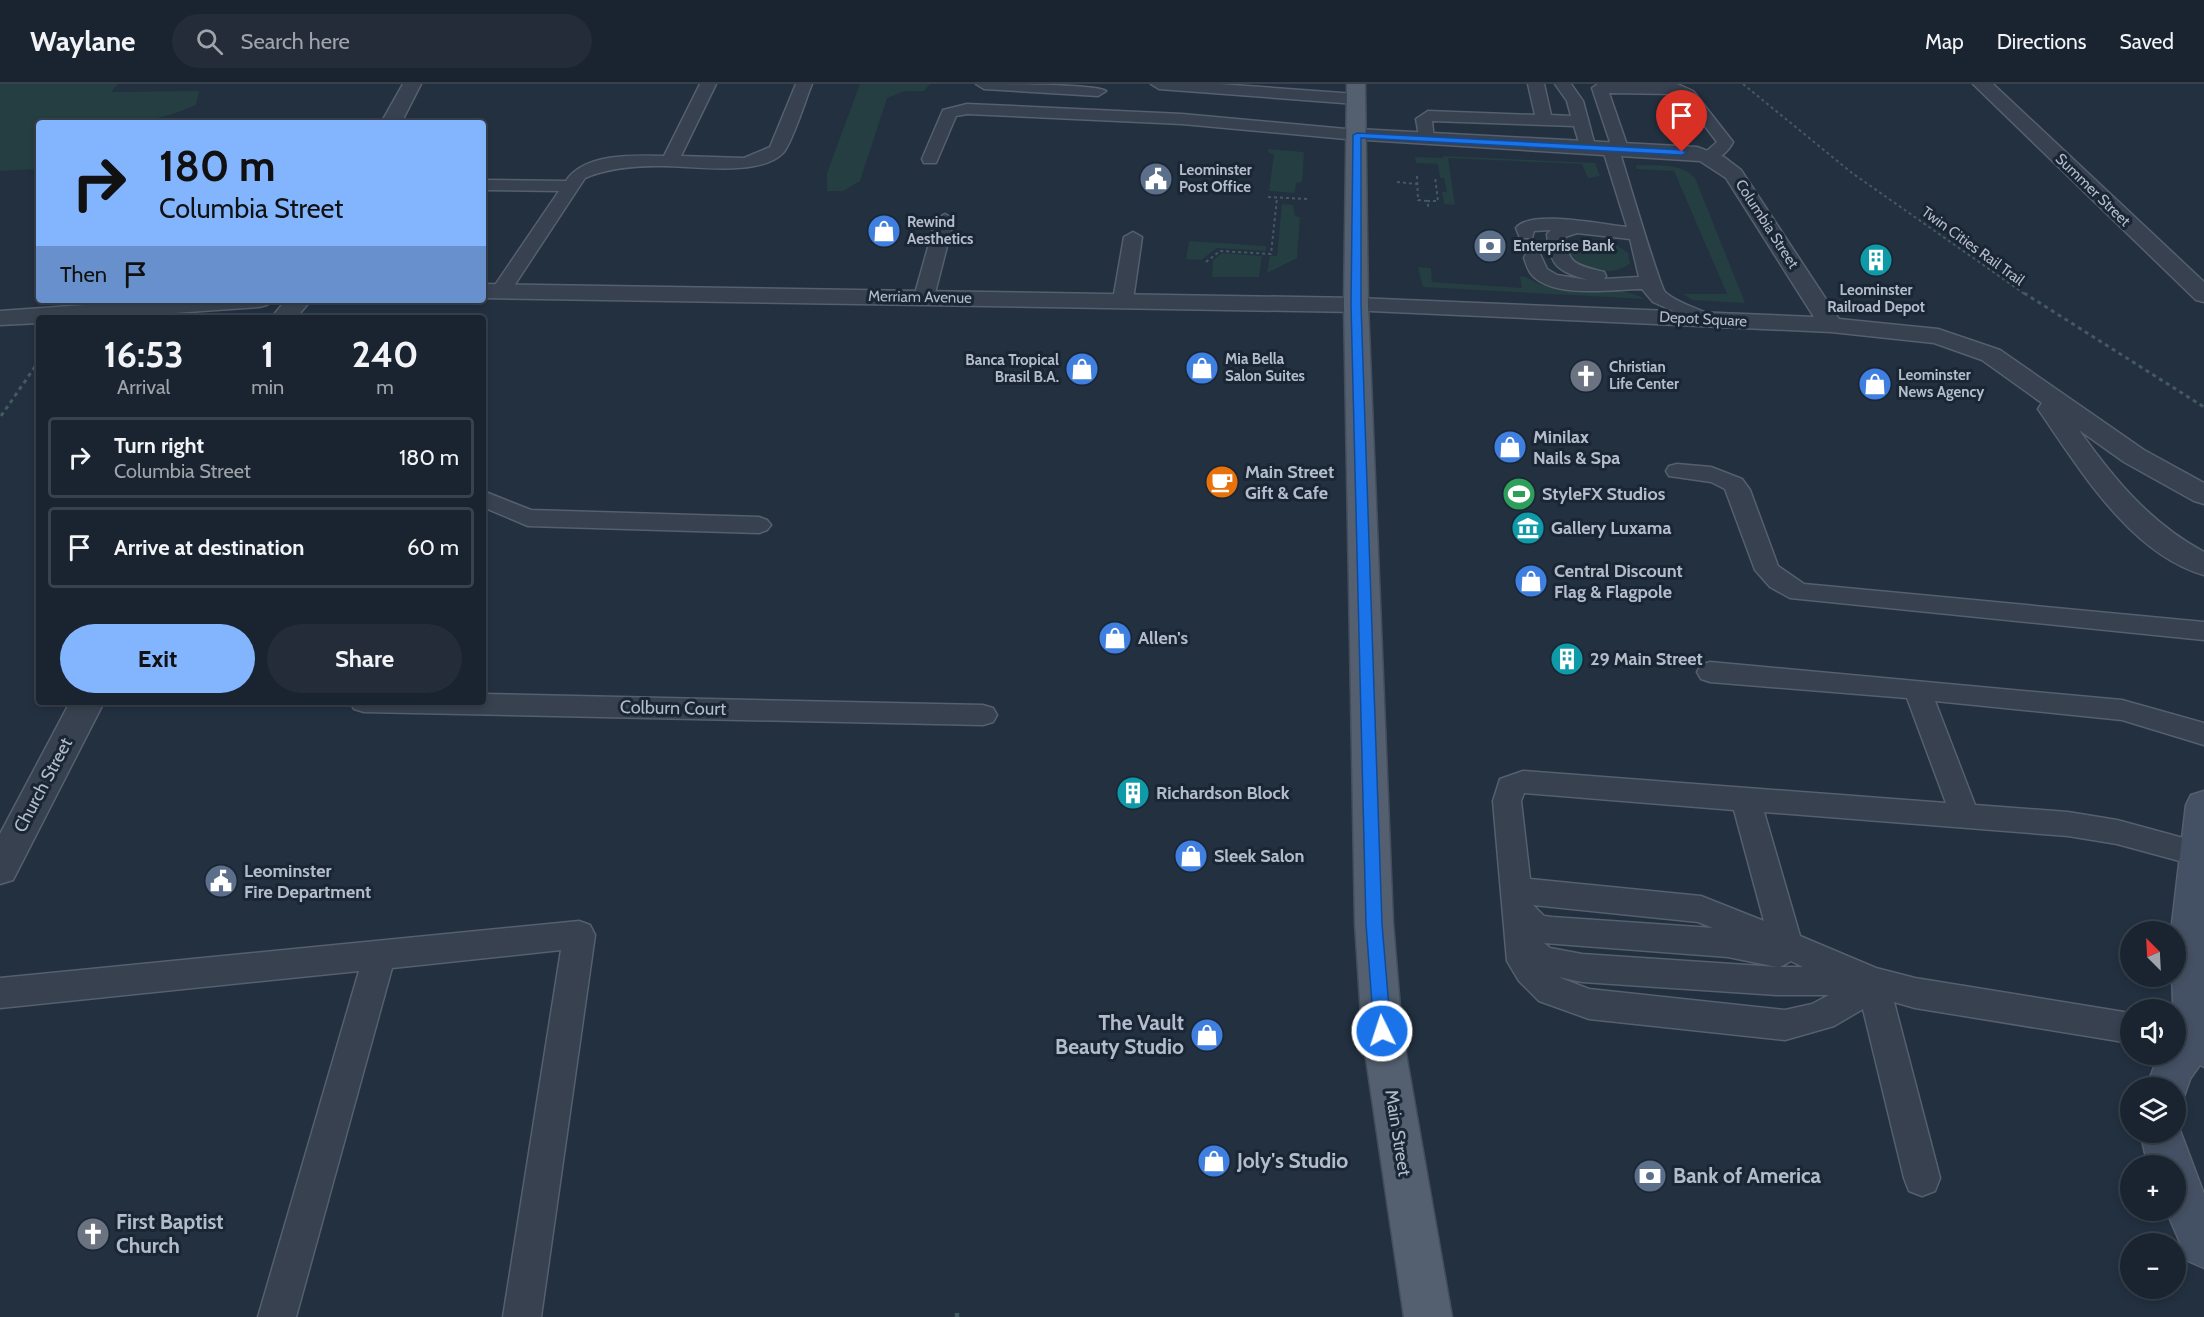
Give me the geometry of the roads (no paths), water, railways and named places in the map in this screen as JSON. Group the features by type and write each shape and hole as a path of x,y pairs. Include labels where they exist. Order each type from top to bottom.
{"main road":[{"name":"Main Street","path":"1356,92 1356,305 1374,924 1382,1031 1428,1317"},
{"path":"2170,1077 2191,1040 2190,938 2204,805"},
{"path":"2186,1205 2204,1245"}],"street":[{"path":"394,120 412,84"},
{"name":"Summer Street","path":"1982,84 2204,295"},
{"name":"Columbia Street","path":"1357,135 1615,147 1697,153 1708,157 1724,164 1734,174 1831,325"},
{"name":"Merriam Avenue","path":"492,291 1356,305"},
{"path":"43,315 216,303"},
{"path":"286,315 296,303"},
{"name":"Depot Square","path":"1356,305 1831,325 1938,336 1964,343 1991,355 2134,456 2204,495"},
{"path":"0,318 36,315"},
{"name":"Depot Square","path":"2036,388 2122,508 2166,543 2204,565"},
{"name":"Church Street","path":"0,869 85,705"}],"lane":[{"path":"669,162 708,84"},
{"path":"492,291 579,174 601,164 744,163 768,156 777,150 804,84"},
{"path":"984,84 1098,91"},
{"path":"1536,84 1544,119"},
{"path":"1563,84 1575,101 1587,146"},
{"path":"1575,101 1576,84"},
{"path":"1155,89 1220,86 1260,93"},
{"path":"1704,319 1660,298 1655,293 1600,88 1677,89 1688,94 1725,142 1708,157"},
{"path":"1155,89 1210,96 1284,89 1356,92"},
{"path":"930,159 949,113 967,109 1216,121 1357,135"},
{"path":"1426,139 1424,119 1428,116 1581,121"},
{"path":"486,184 570,186"},
{"path":"924,297 945,219"},
{"path":"1526,234 1526,228 1529,225 1540,223 1638,234"},
{"path":"1573,228 1556,234 1558,256 1561,261 1571,269 1624,282"},
{"path":"1123,300 1133,237"},
{"path":"1533,258 1539,272 1555,281 1580,284 1651,283"},
{"path":"1677,471 1723,477 1734,483 1739,490 1767,570 1779,581 1799,592 2204,631"},
{"path":"486,500 528,518 759,525"},
{"path":"1710,672 1917,689 2122,710 2204,734"},
{"path":"1917,689 1965,816"},
{"name":"Colburn Court","path":"486,705 983,715"},
{"path":"1872,981 1844,1006 1816,1019 1785,1025 1589,1004 1559,996 1536,982 1523,961 1507,801 1510,787 1523,782 1965,816 2117,832 2198,854"},
{"path":"1746,799 1786,944"},
{"path":"1517,915 1701,909 1872,981 1915,993 2120,1026"},
{"path":"1517,915 1542,960 1574,967 1777,981 1872,981"},
{"path":"0,993 579,935 522,1317"},
{"path":"277,1317 380,955"},
{"path":"1872,981 1922,1178"}],"place":[{"name":"Leominster Post Office","path":"1156,179"},
{"name":"Rewind Aesthetics","path":"884,231"},
{"name":"Enterprise Bank","path":"1490,246"},
{"name":"Leominster Railroad Depot","path":"1876,260"},
{"name":"Mia Bella Salon Suites","path":"1202,368"},
{"name":"Banca Tropical Brasil B.A.","path":"1082,369"},
{"name":"Christian Life Center","path":"1586,376"},
{"name":"Leominster News Agency","path":"1875,384"},
{"name":"Minilax Nails & Spa","path":"1510,447"},
{"name":"Main Street Gift & Cafe","path":"1222,482"},
{"name":"StyleFX Studios","path":"1519,494"},
{"name":"Gallery Luxama","path":"1528,528"},
{"name":"Central Discount Flag & Flagpole","path":"1531,581"},
{"name":"Allen's","path":"1115,638"},
{"name":"29 Main Street","path":"1567,659"},
{"name":"Richardson Block","path":"1133,793"},
{"name":"Sleek Salon","path":"1191,856"},
{"name":"Leominster Fire Department","path":"221,881"},
{"name":"The Vault Beauty Studio","path":"1207,1035"},
{"name":"Joly's Studio","path":"1214,1161"},
{"name":"Bank of America","path":"1650,1176"},
{"name":"First Baptist Church","path":"93,1234"}]}
